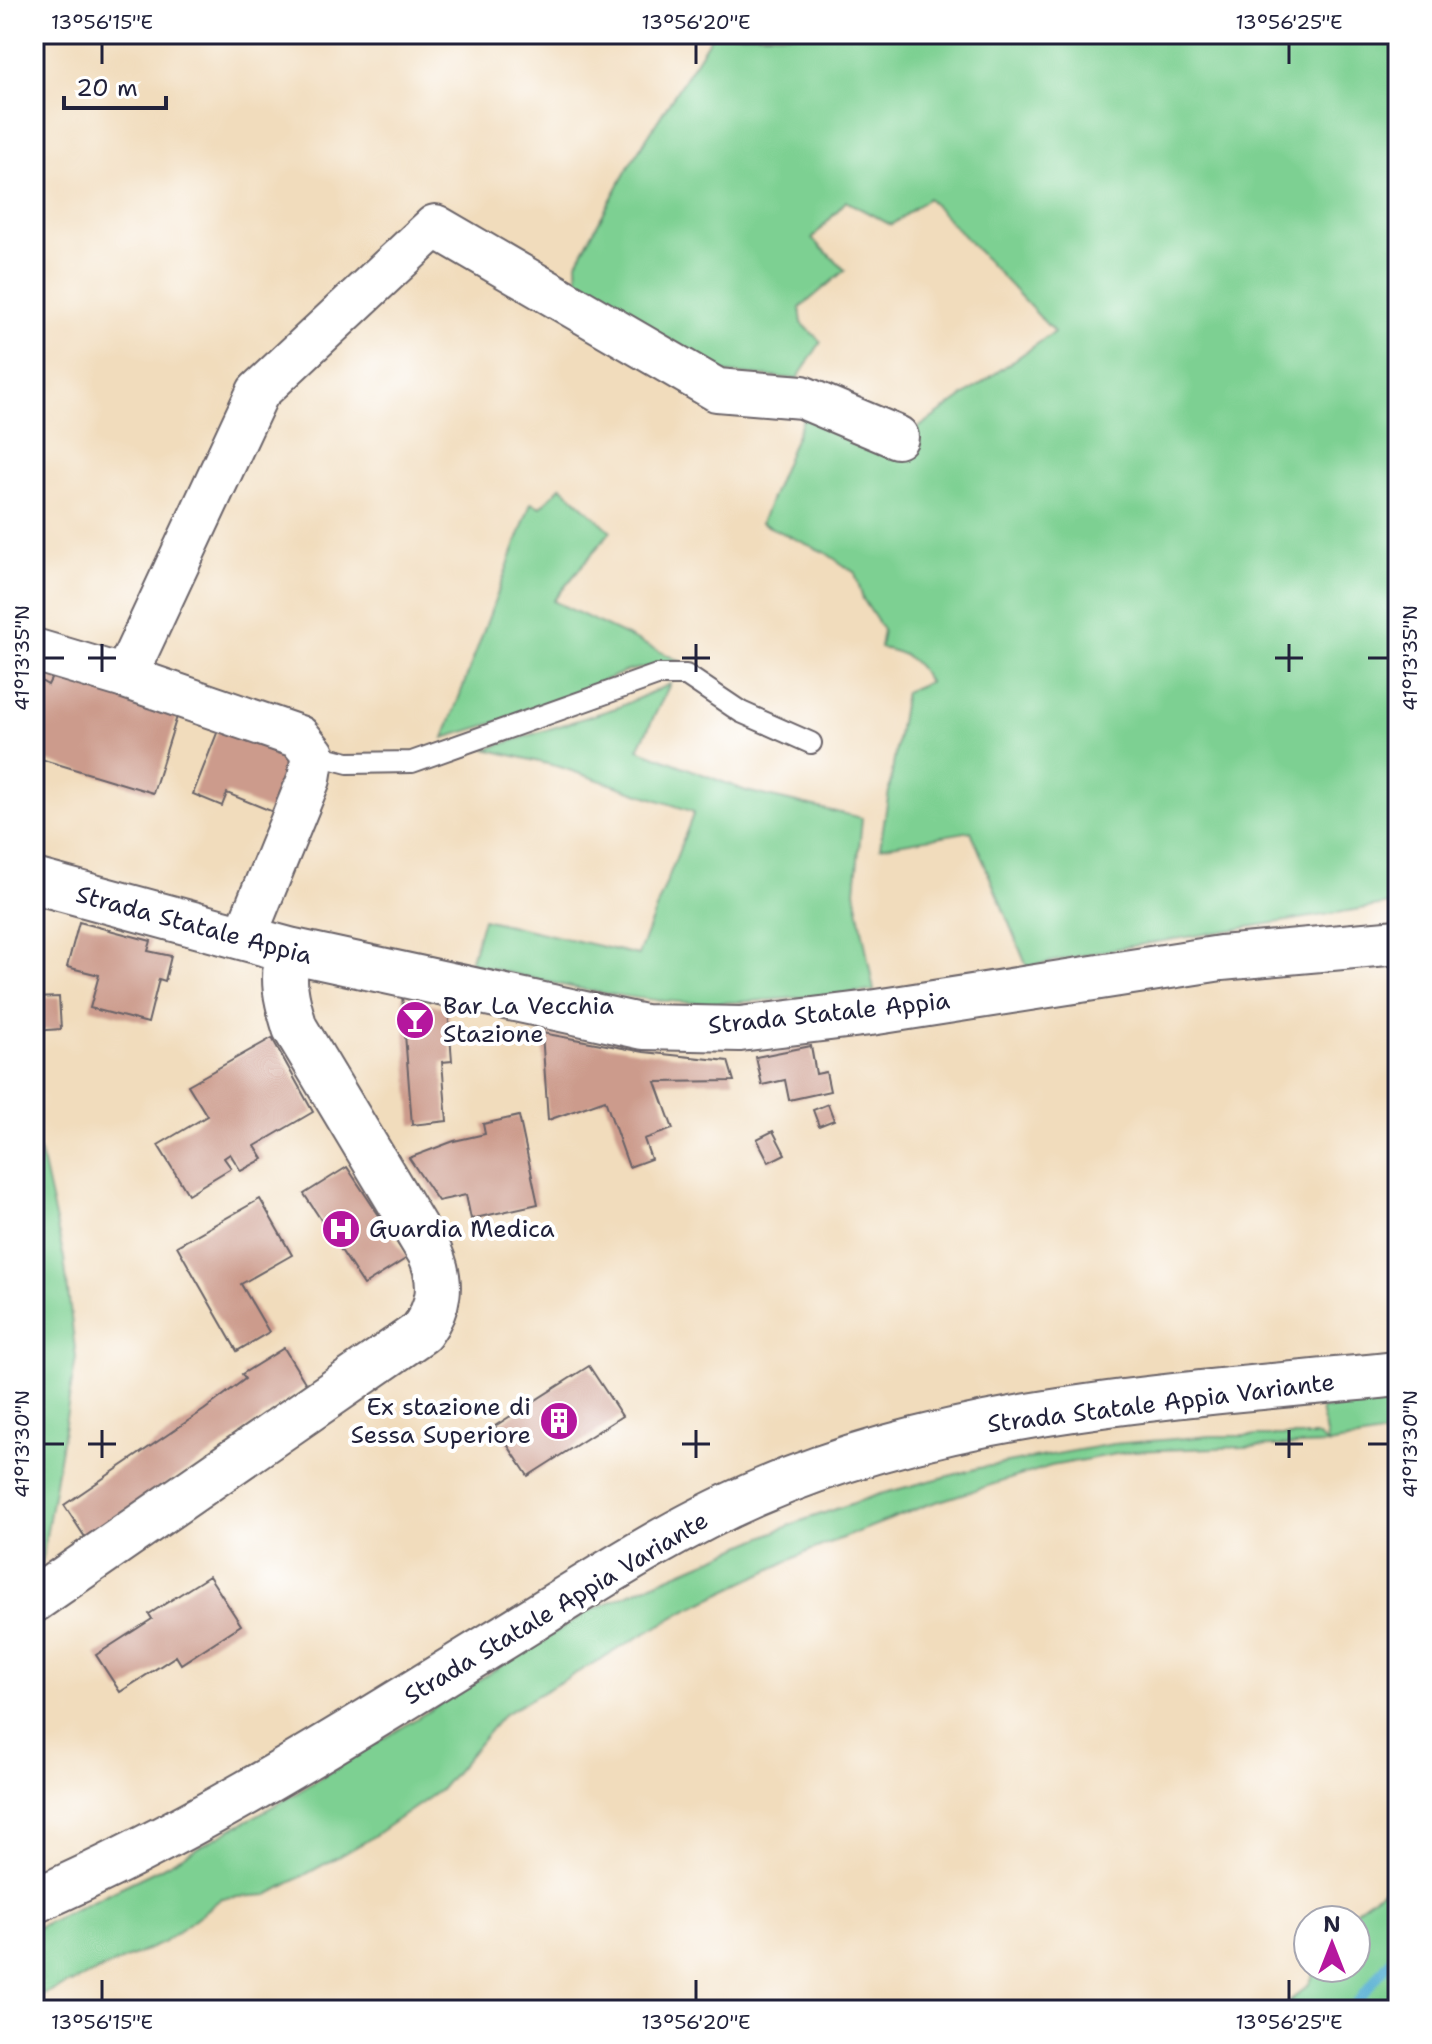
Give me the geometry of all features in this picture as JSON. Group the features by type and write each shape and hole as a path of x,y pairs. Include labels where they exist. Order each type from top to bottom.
{"street":[{"path":"125,677 258,392 435,226 717,390 802,397 897,437"},
{"path":"34,650 125,677 299,737 313,754 309,779 245,936"},
{"name":"Strada Statale Appia","path":"34,881 102,902 245,936 289,950 644,1027 740,1029 870,1013 1221,958 1398,942"},
{"path":"34,1600 421,1332 435,1310 439,1282 430,1253 295,1028 284,989 283,972 289,950"},
{"name":"Strada Statale Appia Variante","path":"34,1901 93,1875 272,1780 672,1533 758,1493 841,1463 972,1426 1121,1402 1398,1374"}],"lane":[{"path":"313,754 348,763 412,762 657,675 686,675 741,712 811,743"}],"green space":[{"path":"713,34 1398,34 1398,903 1114,949 1027,967 971,831 880,847 905,692 928,682 909,658 880,648 883,630 863,599 855,573 826,553 761,523 807,409 887,450 1054,332 928,198 891,225 846,201 812,239 845,270 800,308 802,323 821,342 797,379 726,373 578,286 577,262 630,164"},
{"path":"561,486 611,531 553,601 680,661 627,671 521,715 444,738 531,503 541,507"},
{"path":"670,684 638,749 746,791 862,818 855,891 874,991 749,1002 677,1002 587,990 470,963 483,919 638,955 694,812 560,767 486,749 619,707"},
{"path":"34,1143 41,1155 64,1258 76,1358 41,1566 34,1572"},
{"path":"1398,1402 1398,1432 1329,1444 1133,1451 1051,1466 927,1505 809,1551 688,1609 503,1715 440,1790 365,1842 268,1895 222,1898 163,1943 34,1999 34,1929 159,1869 290,1797 591,1610 798,1522 880,1494 979,1468 1113,1444 1211,1436 1319,1436 1328,1444 1321,1409"},
{"path":"1398,1879 1398,2010 1280,2010 1309,1984 1372,1984 1372,1904 1364,1904"}],"building":[{"path":"55,671 180,707 153,793 34,757 34,677 48,685"},
{"path":"221,723 302,755 278,814 227,793 222,806 193,794"},
{"path":"79,922 151,941 148,951 171,956 165,981 159,979 148,1023 90,1008 99,975 67,967"},
{"path":"402,995 448,1009 452,1061 442,1062 447,1121 412,1125"},
{"path":"59,997 61,1029 34,1031 34,998"},
{"path":"542,1033 644,1052 728,1061 734,1081 656,1082 673,1129 644,1139 651,1159 629,1167 605,1100 548,1120"},
{"path":"272,1038 313,1112 255,1146 263,1159 241,1171 230,1154 224,1158 231,1168 188,1194 158,1145 207,1116 188,1085"},
{"path":"811,1046 816,1074 826,1072 830,1091 789,1100 785,1080 762,1085 756,1057"},
{"path":"828,1104 834,1120 819,1126 813,1110"},
{"path":"519,1116 538,1204 471,1219 466,1195 438,1201 409,1158 454,1141 485,1134 483,1124"},
{"path":"773,1131 785,1154 769,1162 757,1139"},
{"path":"347,1167 407,1258 364,1285 304,1194"},
{"path":"260,1199 292,1255 241,1284 269,1332 237,1351 177,1246"},
{"path":"284,1348 306,1384 225,1445 85,1537 64,1505 204,1410 245,1379 242,1374"},
{"name":"Ex stazione di Sessa Superiore","path":"589,1366 622,1416 528,1476 495,1426"},
{"path":"209,1576 241,1625 181,1664 176,1656 120,1692 96,1655 152,1619 149,1614"}],"waterway":[{"path":"1351,2010 1398,1951"}],"place":[{"name":"Bar La Vecchia Stazione","path":"415,1020"},
{"name":"Guardia Medica","path":"341,1229"},
{"name":"Ex stazione di Sessa Superiore","path":"559,1421"}]}
